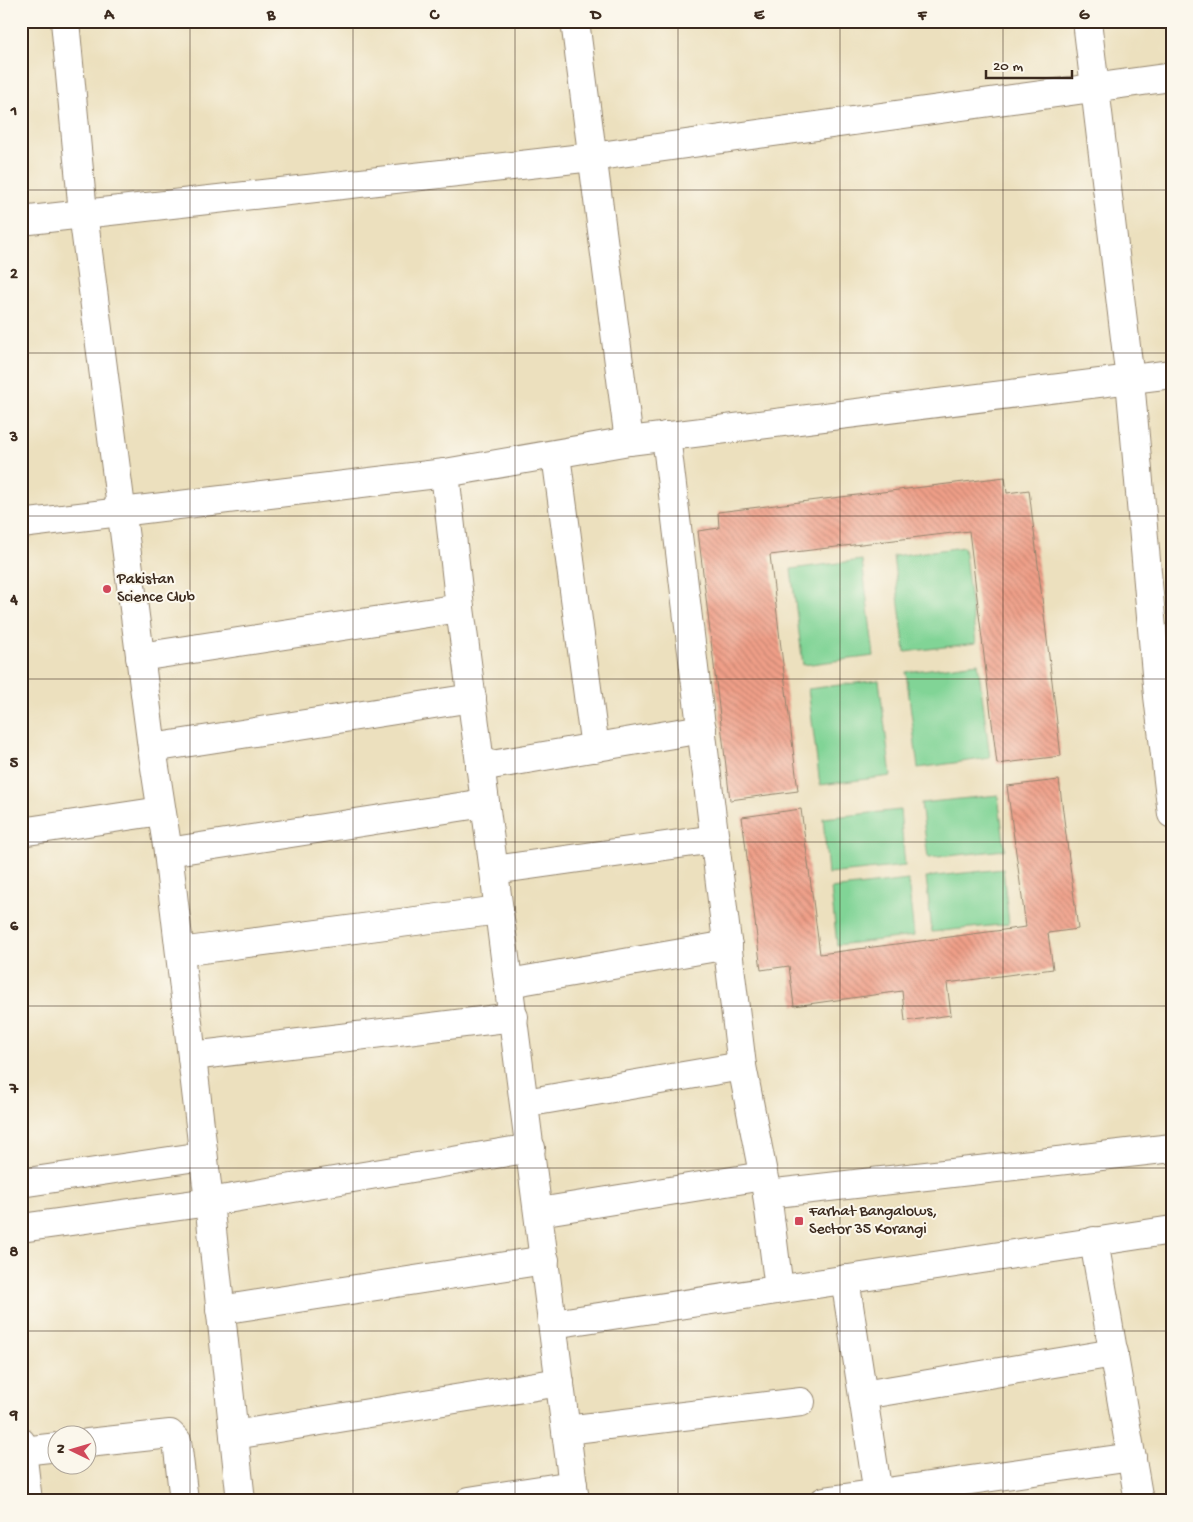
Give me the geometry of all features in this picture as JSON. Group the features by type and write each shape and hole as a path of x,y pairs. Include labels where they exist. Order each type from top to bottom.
{"street":[{"path":"65,21 83,213 152,748 168,852 209,1202 241,1501"},
{"path":"575,21 629,441"},
{"path":"1087,21 1165,695 1172,814"},
{"path":"21,221 592,157 1172,77"},
{"path":"21,524 445,473 629,441 1172,374"},
{"path":"666,436 742,1066 765,1185 779,1289"},
{"path":"556,455 595,748"},
{"path":"445,473 480,767 514,1017 574,1493 469,1501"},
{"path":"140,657 460,608"},
{"path":"152,748 472,698"},
{"path":"480,767 702,729"},
{"path":"168,852 485,803"},
{"path":"21,832 161,811"},
{"path":"494,870 715,839"},
{"path":"180,952 499,910"},
{"path":"509,982 728,945"},
{"path":"192,1056 514,1017"},
{"path":"525,1103 742,1066"},
{"path":"21,1228 209,1202 530,1148"},
{"path":"539,1212 765,1185 1172,1148"},
{"path":"21,1183 203,1156"},
{"path":"553,1324 1172,1230"},
{"path":"1094,1241 1139,1501"},
{"path":"220,1310 545,1260"},
{"path":"845,1279 878,1497"},
{"path":"863,1395 1114,1353"},
{"path":"234,1435 560,1382"},
{"path":"566,1430 801,1402"},
{"path":"98,1442 170,1434 177,1442 184,1501"},
{"path":"28,1501 22,1446 48,1447"},
{"path":"824,1501 878,1497 1132,1457"}],"green space":[{"path":"964,547 976,643 905,652 893,556"},
{"path":"862,560 874,656 803,665 791,569"},
{"path":"978,663 990,758 918,768 906,672"},
{"path":"879,680 891,776 820,785 808,689"},
{"path":"998,795 1005,850 928,858 921,803"},
{"path":"900,810 905,866 828,874 823,818"},
{"path":"1003,869 1009,924 932,932 926,877"},
{"path":"908,880 914,936 837,945 831,889"}],"building":[{"path":"1005,477 1007,493 1029,490 1061,756 997,764 969,531 770,555 798,791 730,800 698,531 719,528 718,512"},
{"path":"1059,780 1078,929 1048,933 1053,969 947,983 951,1015 905,1021 902,991 794,1006 789,966 761,970 742,817 801,809 820,954 1026,927 1007,786"}],"place":[{"name":"Pakistan Science Club","path":"107,589"},
{"name":"Farhat Bangalows, Sector 35 Korangi","path":"799,1221"}]}
